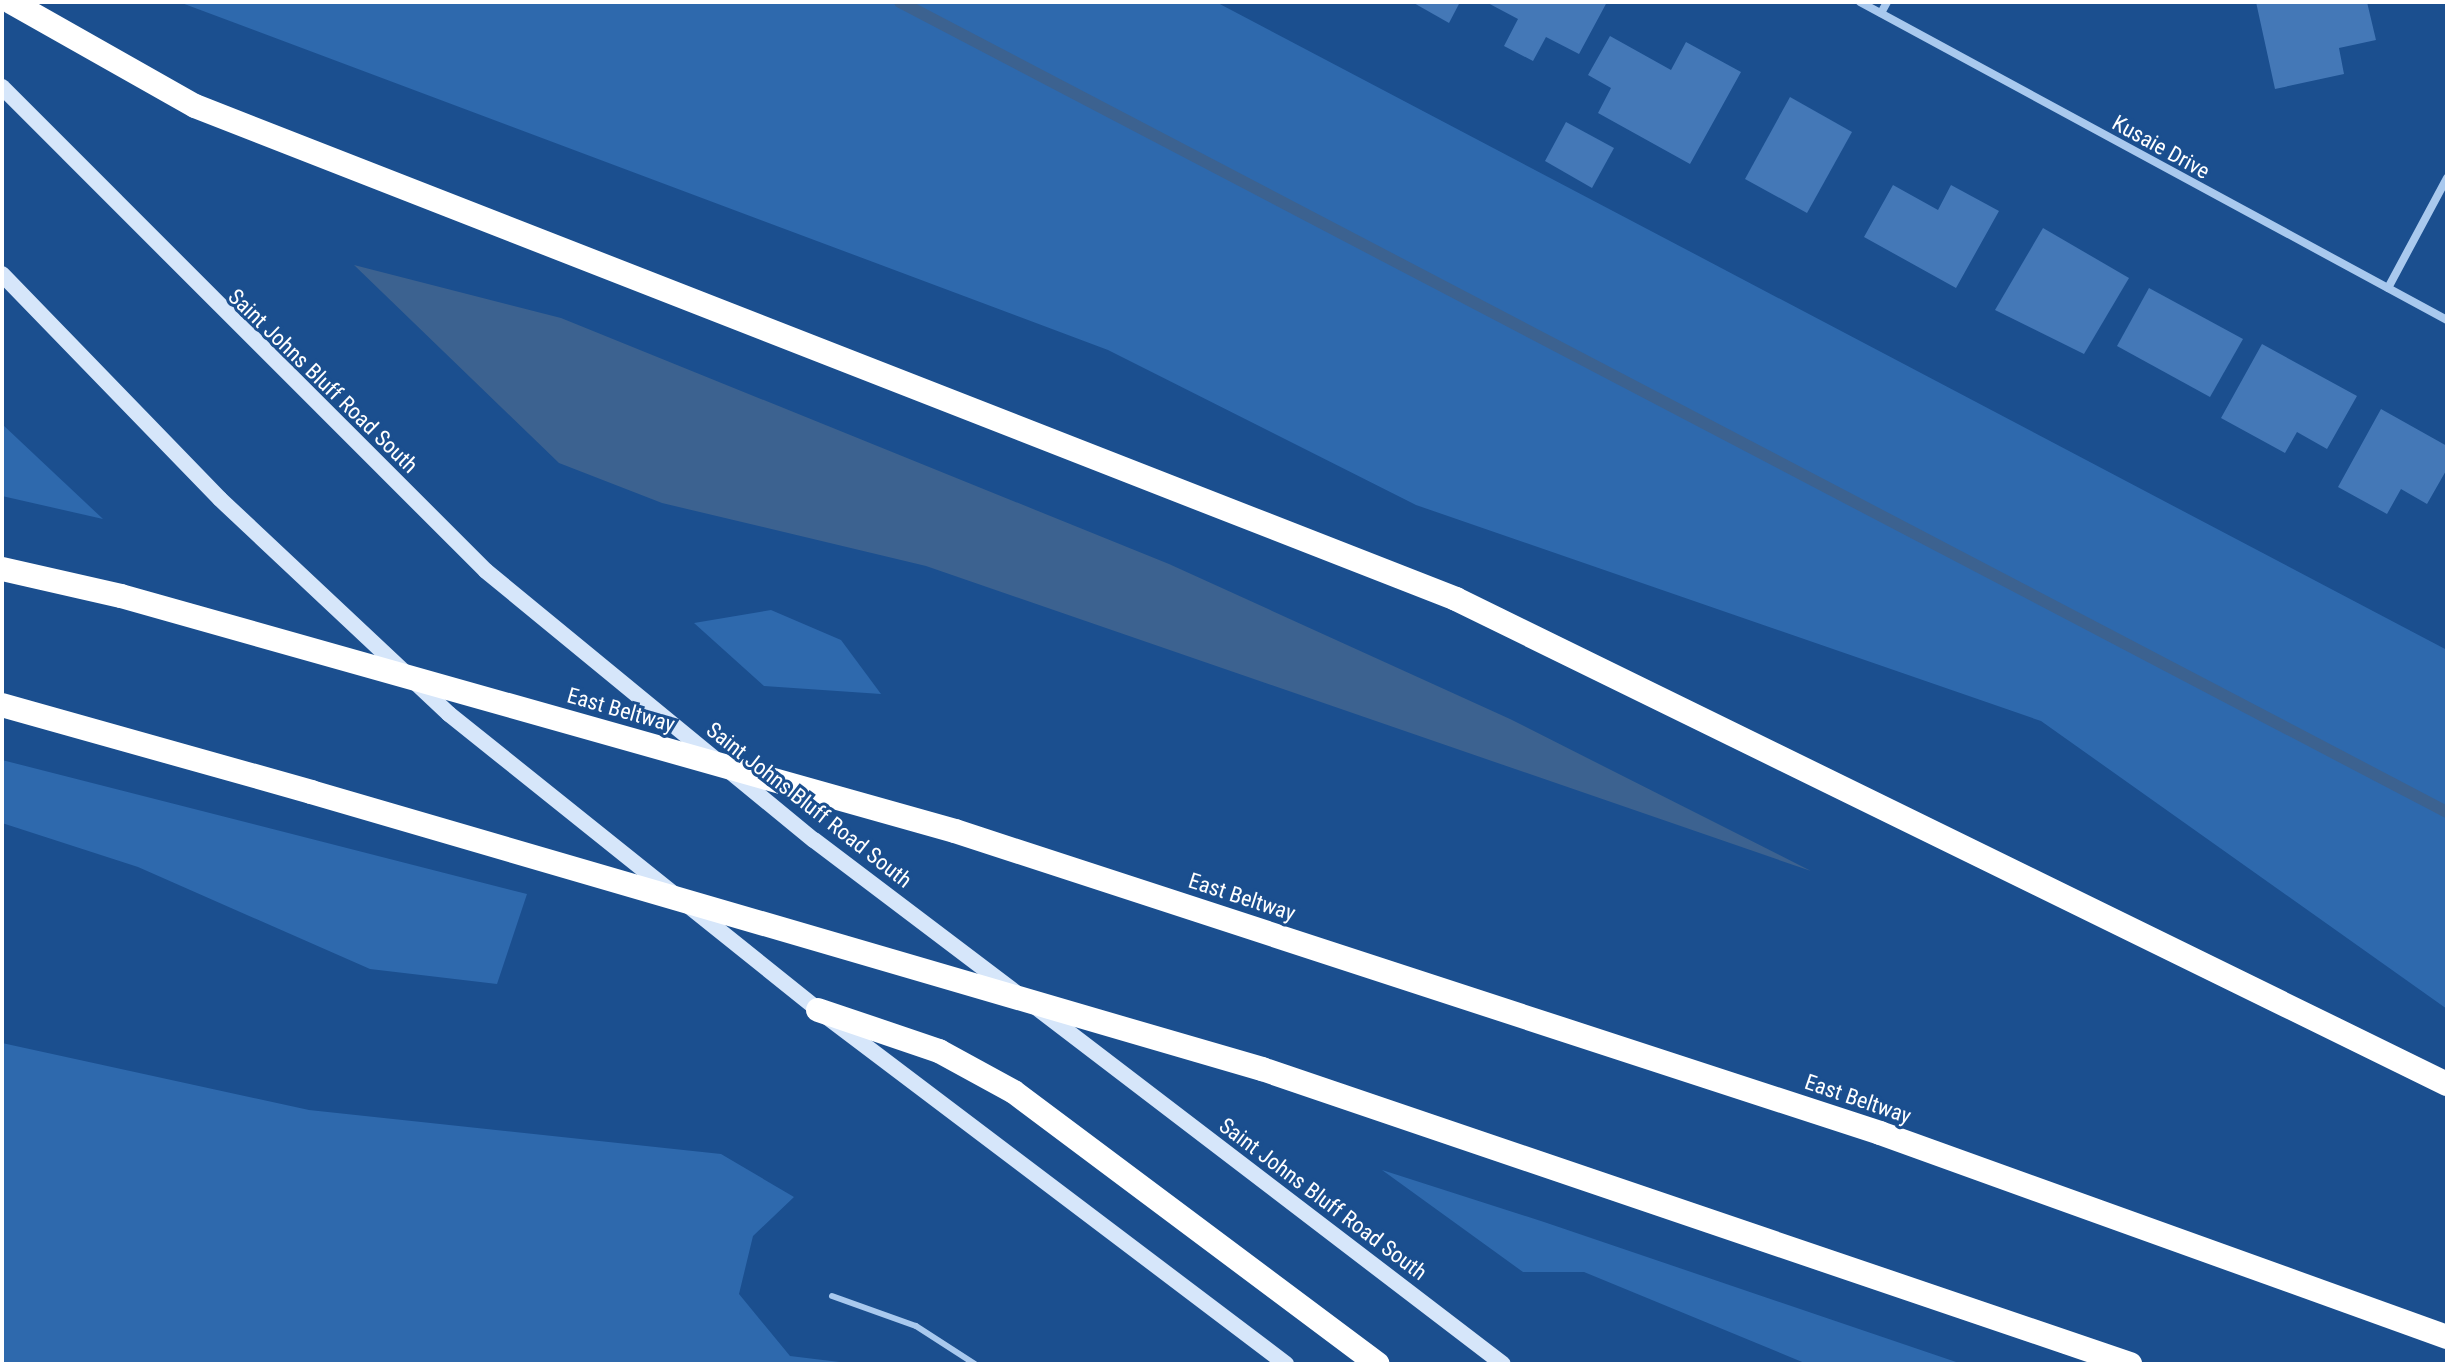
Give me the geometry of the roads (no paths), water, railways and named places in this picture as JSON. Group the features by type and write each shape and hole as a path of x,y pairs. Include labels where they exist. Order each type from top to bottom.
{"highway":[{"path":"11,2 195,106 1456,599 2447,1084"},
{"name":"East Beltway","path":"2,569 121,596 955,831 1880,1133 2447,1337"},
{"path":"2,705 1262,1069 2130,1364"},
{"path":"818,1010 939,1051 1014,1092 1378,1364"}],"main road":[{"name":"Saint Johns Bluff Road South","path":"2,87 486,571 814,840 1503,1364"},
{"path":"2,274 220,499 449,714 818,1010 1286,1364"}],"street":[{"name":"Kusaie Drive","path":"1860,2 2447,320"},
{"path":"1881,13 1887,2"},
{"path":"2388,288 2447,178"}],"lane":[{"path":"832,1296 916,1326 975,1364"}],"waterway":[{"path":"900,2 2447,812"}]}
